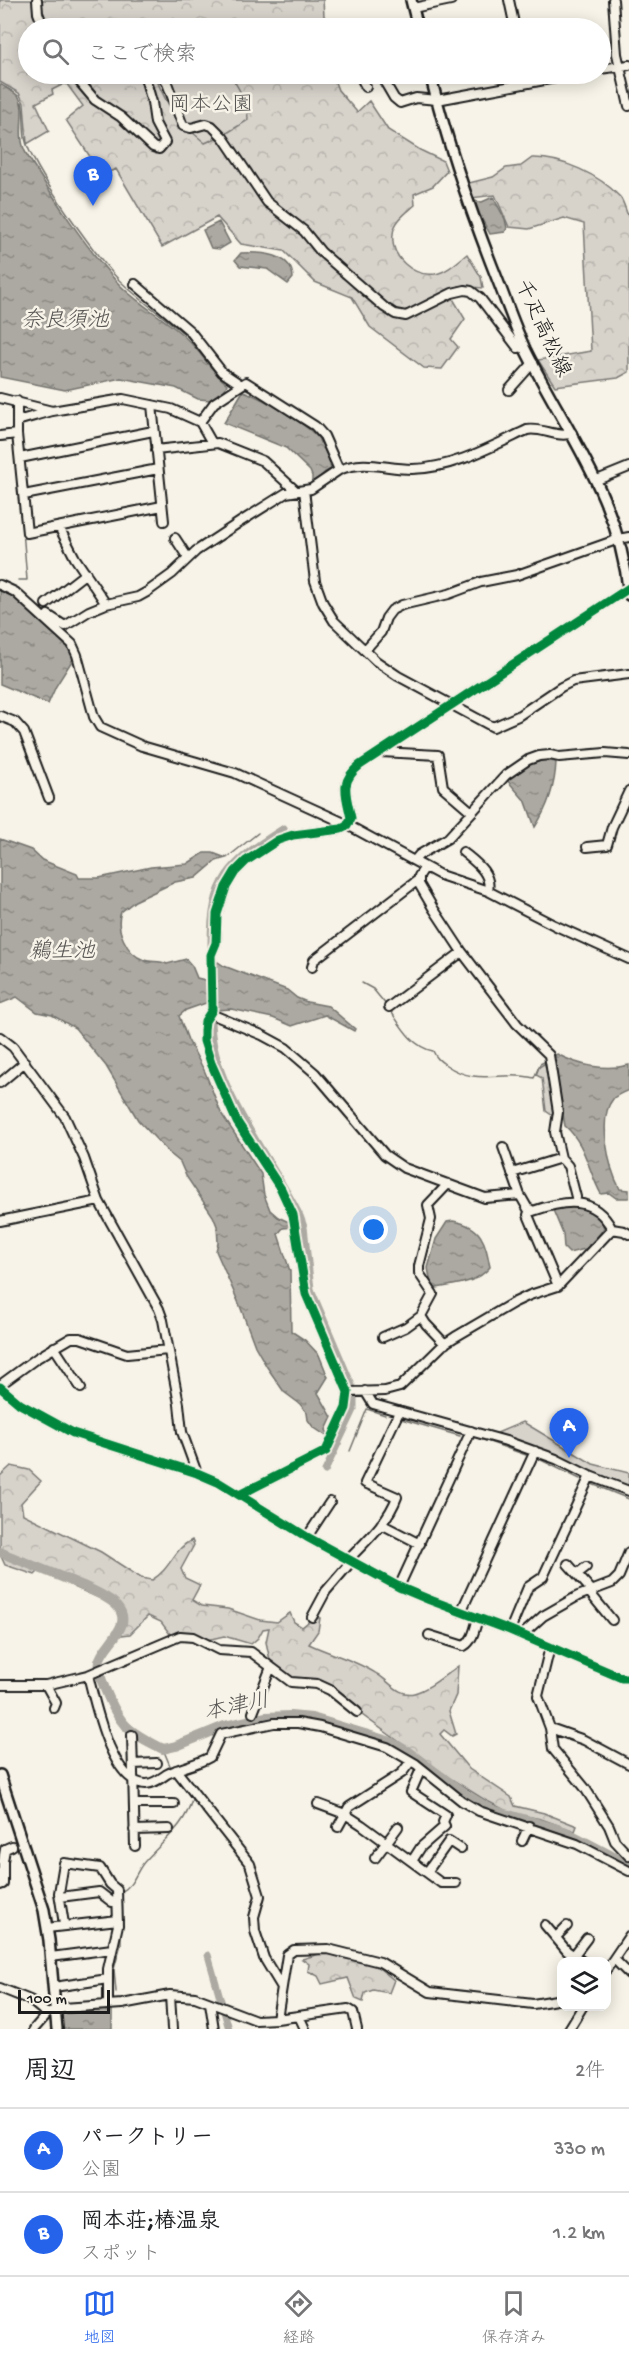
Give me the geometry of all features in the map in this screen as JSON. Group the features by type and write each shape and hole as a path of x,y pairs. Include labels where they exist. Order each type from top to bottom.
{"main road":[{"name":"千疋高松線","path":"432,84 470,211 524,347 597,480 623,546 629,595"},
{"path":"0,1775 38,1890 47,1928 54,1987 50,2012 57,2029"}],"street":[{"path":"37,0 40,18"},
{"path":"412,4 451,0"},
{"path":"509,0 513,18"},
{"path":"614,0 614,36 629,106"},
{"path":"611,67 629,64"},
{"path":"81,84 95,100 121,117 153,147 159,149 165,145 165,140 155,123 147,84"},
{"path":"167,84 183,126 191,128 206,124 217,130 267,202 304,231 337,267 384,307 395,314 406,316 452,293 471,291 480,298 518,348 524,347"},
{"path":"386,84 394,98 400,103 416,98 436,100 521,84"},
{"path":"135,284 190,330 222,372 240,384"},
{"path":"509,390 533,363"},
{"path":"200,422 210,407 246,382 315,426 328,444 339,470"},
{"path":"0,398 52,411"},
{"path":"17,421 52,411 115,400 171,409 200,422 212,443"},
{"path":"17,401 17,434 27,533 162,506"},
{"path":"152,405 164,521"},
{"path":"36,610 65,626 106,604 138,597 172,574 208,543 286,493 310,489 339,470 352,465 366,463 413,469 428,467 471,456 527,430 536,428 567,436 573,433"},
{"path":"20,458 153,431"},
{"path":"0,436 17,434"},
{"path":"156,450 218,443 263,461 300,490 315,581 323,603 334,621 398,676 493,727 518,716 573,681 629,674"},
{"path":"597,480 629,467"},
{"path":"24,495 158,469"},
{"path":"59,527 75,558 106,604"},
{"path":"365,650 381,632 392,610 402,605 449,594 481,582 517,575 623,546 629,537"},
{"path":"175,538 188,558"},
{"path":"46,604 86,573"},
{"path":"0,585 15,592 36,610 64,635 75,650 94,717 100,728 142,746 235,772 347,826 440,875 488,891 554,925 629,959"},
{"path":"239,1495 326,1451 346,1408 348,1392 306,1294 296,1226 290,1206 237,1122 211,1063 204,1041 205,1021 211,1012 211,955 216,943 219,903 235,872 246,861 278,840 293,835 334,831 347,826 351,818 345,794 346,782 351,772 629,589"},
{"path":"0,716 15,722 24,732 49,798"},
{"path":"380,752 438,755 444,787 472,812"},
{"path":"414,861 419,855 448,838 506,775 528,760 539,756 559,758 605,753 629,755"},
{"path":"587,847 607,845 612,827 629,790"},
{"path":"463,852 488,877 490,884 488,891"},
{"path":"312,967 314,960 418,880 425,867"},
{"path":"418,880 433,908 462,952 517,1024 549,1055 558,1112 555,1132 561,1158 568,1166 576,1197"},
{"path":"389,1007 462,952"},
{"path":"211,1012 286,1048 315,1073 385,1155 404,1168 485,1198 520,1195"},
{"path":"0,1037 13,1047 65,1117 84,1158 99,1201 159,1309 179,1404 182,1432 197,1473"},
{"path":"0,1083 25,1062"},
{"path":"503,1147 520,1195 530,1209 533,1211 558,1200 576,1197 606,1216 612,1229"},
{"path":"512,1173 561,1158"},
{"path":"383,1337 406,1327 421,1316 432,1294 419,1273 431,1219 428,1204 448,1184"},
{"path":"0,1221 99,1201"},
{"path":"550,1204 578,1202 595,1208"},
{"path":"530,1209 528,1215 558,1286"},
{"path":"348,1392 386,1391 400,1387 445,1344 513,1303 558,1286 612,1229"},
{"path":"612,1229 627,1230"},
{"path":"421,1316 445,1344"},
{"path":"168,1350 127,1354 80,1338 71,1338 54,1347 1,1384 20,1404 73,1433 197,1473 239,1495 349,1561 399,1587 510,1630 622,1678 629,1678"},
{"path":"54,1347 81,1388"},
{"path":"365,1391 373,1404 534,1451 629,1491"},
{"path":"312,1617 326,1591 392,1510 397,1497 365,1483 399,1412"},
{"path":"399,1587 471,1431"},
{"path":"461,1612 534,1451"},
{"path":"510,1630 528,1587 543,1577 590,1476"},
{"path":"307,1537 330,1502"},
{"path":"381,1524 420,1544"},
{"path":"522,1635 543,1616 578,1596 612,1583 619,1576 629,1552"},
{"path":"568,1564 592,1592 598,1608 612,1620"},
{"path":"577,1574 586,1567"},
{"path":"429,1635 467,1645 478,1618"},
{"path":"0,1686 46,1685 88,1676 180,1636 192,1636 219,1650 251,1652 291,1682 318,1684 330,1690 357,1712"},
{"path":"550,1647 538,1696 550,1728 553,1749 585,1788 609,1826 615,1841 629,1856"},
{"path":"253,1713 271,1667"},
{"path":"88,1676 106,1740 121,1768 141,1783 151,1784 174,1771 210,1757 221,1734 274,1723 320,1727 387,1748 411,1761 462,1801 479,1811 577,1844 629,1871"},
{"path":"46,1685 56,1703 54,1708"},
{"path":"550,1728 584,1740 629,1764"},
{"path":"132,1735 135,1846"},
{"path":"338,1827 349,1807 402,1773 411,1761"},
{"path":"133,1764 157,1764"},
{"path":"412,1861 420,1847 445,1826 443,1822 446,1815 411,1792 421,1769"},
{"path":"174,1771 250,1864 260,1896 254,1917 255,1931 264,1958 281,1986"},
{"path":"134,1804 174,1803"},
{"path":"318,1804 345,1814 441,1883 456,1883"},
{"path":"522,1841 529,1826"},
{"path":"375,1858 398,1827"},
{"path":"134,1830 169,1829"},
{"path":"427,1872 448,1841 461,1849"},
{"path":"0,1885 3,1884 5,1849 12,1846"},
{"path":"64,1924 60,1897 64,1863 100,1868 110,1884 117,1890 118,1920 108,1979 108,2004"},
{"path":"60,1897 99,1892 112,1902 117,1902"},
{"path":"47,1928 64,1924 118,1920"},
{"path":"545,1925 577,1957"},
{"path":"556,1937 567,1926"},
{"path":"611,1963 629,1936"},
{"path":"574,1955 587,1938"},
{"path":"51,1957 112,1949"},
{"path":"277,2019 286,1955 294,1950 328,1949 380,1962 430,1992 532,2004 557,2000"},
{"path":"614,1959 629,1974"},
{"path":"54,1987 108,1979"},
{"path":"0,1988 30,2000 50,2012 122,2004 170,1995 195,1997 247,2018 277,2019 348,2008 353,2012 357,2029"},
{"path":"170,1995 172,2029"},
{"path":"214,2029 218,2005"},
{"path":"569,2029 580,2011"},
{"path":"34,2029 50,2012"},
{"path":"299,2016 305,2029"}],"green space":[{"path":"0,0 323,0 326,18 18,18 18,84 64,84 52,90 53,94 36,103 49,131 27,144 24,103 19,93 0,82"},
{"path":"67,84 336,84 338,90 357,112 369,101 388,130 443,161 447,171 433,186 414,194 415,205 398,221 394,229 393,242 399,258 405,264 411,269 427,274 444,271 467,254 481,277 483,288 459,286 452,297 465,319 451,339 458,347 442,369 424,368 370,327 352,297 315,282 284,251 241,244 217,217 162,247 116,169 102,175 66,120 83,106"},
{"name":"岡本公園","path":"159,84 236,84 245,101 248,120 205,143 175,115"},
{"path":"532,158 543,158 567,164 591,175 612,189 624,204 629,218 629,372 618,378 555,386 538,360 591,351 584,224 564,218 529,229 509,227 495,195 471,198 465,184 493,177 506,168 521,166"},
{"path":"547,1062 555,1112 553,1116 546,1111 542,1078 536,1075 539,1067"},
{"path":"523,1422 593,1464 629,1473 629,1490 497,1433"},
{"path":"11,1466 29,1470 41,1481 21,1503 23,1514 101,1552 141,1578 152,1580 164,1570 181,1548 192,1540 194,1545 181,1569 185,1578 200,1585 192,1600 202,1606 228,1609 260,1620 277,1622 290,1613 294,1622 302,1627 313,1618 320,1618 318,1631 309,1644 369,1669 404,1693 414,1693 425,1688 458,1666 456,1695 449,1711 456,1734 452,1736 444,1730 440,1734 469,1769 511,1797 515,1806 544,1813 577,1826 575,1831 541,1819 511,1813 485,1800 448,1777 330,1692 292,1679 270,1660 266,1642 269,1628 263,1629 251,1644 224,1636 207,1640 194,1636 170,1634 161,1622 148,1616 130,1634 121,1635 126,1623 115,1605 74,1587 42,1568 35,1575 5,1565 0,1554 0,1476"},
{"path":"326,1952 375,1965 394,1980 389,1993 373,1990 365,1993 363,2002 356,1999 348,1978 322,1984 318,1976 308,1971 309,1964 302,1959"}],"water":[{"name":"奈良須池","path":"0,84 19,97 22,109 22,140 27,155 81,236 125,290 193,345 227,384 223,393 211,400 198,399 176,388 121,378 65,390 0,377"},
{"path":"493,197 505,219 507,228 505,232 490,234 472,201 482,202"},
{"path":"219,222 230,243 220,249 211,248 203,230"},
{"path":"241,253 266,254 281,259 287,263 293,278 288,284 267,269 240,266 235,260"},
{"path":"243,391 283,412 313,433 324,446 331,469 312,485 310,471 286,448 224,423"},
{"path":"0,588 9,592 66,640 75,656 56,686 48,704 0,684"},
{"path":"545,760 556,762 554,780 544,812 535,827 526,802 506,779 527,764"},
{"name":"鵜生池","path":"0,839 31,850 42,860 77,874 79,878 99,878 151,867 187,864 204,853 213,853 226,858 216,861 196,878 175,882 135,901 121,912 121,933 127,946 138,957 147,961 167,964 186,959 197,978 206,982 217,980 216,965 218,962 287,990 307,1002 328,1006 355,1029 354,1031 325,1015 292,1026 273,1018 231,1009 217,1010 216,986 207,986 206,1003 186,1010 179,1016 221,1113 261,1174 264,1195 270,1210 291,1223 293,1227 283,1228 278,1234 290,1271 291,1331 305,1340 319,1355 328,1377 318,1393 332,1417 326,1430 328,1437 313,1427 300,1404 284,1392 255,1346 216,1251 217,1226 213,1216 186,1176 180,1162 138,1120 106,1066 75,1028 52,1015 37,1012 17,997 0,1004"},
{"path":"557,1054 574,1062 592,1066 611,1068 629,1065 629,1090 613,1099 608,1108 605,1131 612,1169 620,1189 629,1190 629,1198 616,1198 609,1193 601,1194 578,1141 565,1126 553,1056"},
{"path":"572,1206 596,1215 604,1228 589,1248 569,1253 564,1248 563,1234 553,1210 554,1207"},
{"path":"447,1222 463,1223 476,1231 484,1242 490,1267 471,1281 432,1289 428,1268 436,1239"},
{"path":"112,2010 112,2029 62,2029 60,2014"}],"waterway":[{"path":"21,103 25,138 30,151 52,190 81,233 119,280 197,345"},
{"path":"220,375 231,382"},
{"path":"244,388 256,393"},
{"path":"317,434 320,443"},
{"path":"0,441 14,441"},
{"path":"309,503 311,492"},
{"path":"18,580 27,580 21,505"},
{"path":"526,715 540,706"},
{"path":"211,948 214,905 226,875 249,852 284,828"},
{"path":"223,858 228,857 258,833"},
{"path":"362,983 373,989 387,1006"},
{"path":"390,1010 413,1040 433,1051 438,1059 458,1072 479,1077 534,1078 540,1064 546,1061"},
{"path":"211,1018 213,1044 231,1095 300,1216 304,1227 311,1289 354,1390 354,1410 325,1471"},
{"path":"350,1451 367,1409 385,1415"},
{"path":"401,1419 460,1436"},
{"path":"475,1437 526,1455"},
{"path":"539,1459 580,1479"},
{"path":"592,1484 629,1499"},
{"name":"本津川","path":"0,1552 96,1592 117,1606 122,1614 122,1621 99,1662 101,1679 115,1711 126,1726 163,1749 225,1726 266,1717 312,1718 388,1741 407,1751 466,1795 492,1810 564,1831 629,1865"},
{"path":"163,1749 171,1768"},
{"path":"121,1899 121,1892 126,1889 143,1863 174,1832 189,1809 192,1799 175,1775"},
{"path":"116,1992 114,1969 121,1944 121,1928"},
{"path":"208,1955 229,2029"}],"cycle path":[{"path":"239,1495 326,1451 346,1408 348,1392 306,1294 293,1215 281,1189 237,1122 211,1063 204,1041 205,1021 212,1010 211,955 216,943 217,914 226,887 235,872 246,861 278,840 293,835 341,829 347,826 351,818 346,795 347,783 353,771 360,765 629,588"},
{"path":"0,1387 20,1404 73,1433 197,1473 218,1482 307,1537 399,1587 510,1630 622,1678 629,1678"}],"place":[{"name":"岡本荘;椿温泉","path":"93,206"},
{"name":"パークトリー","path":"569,1458"}]}
